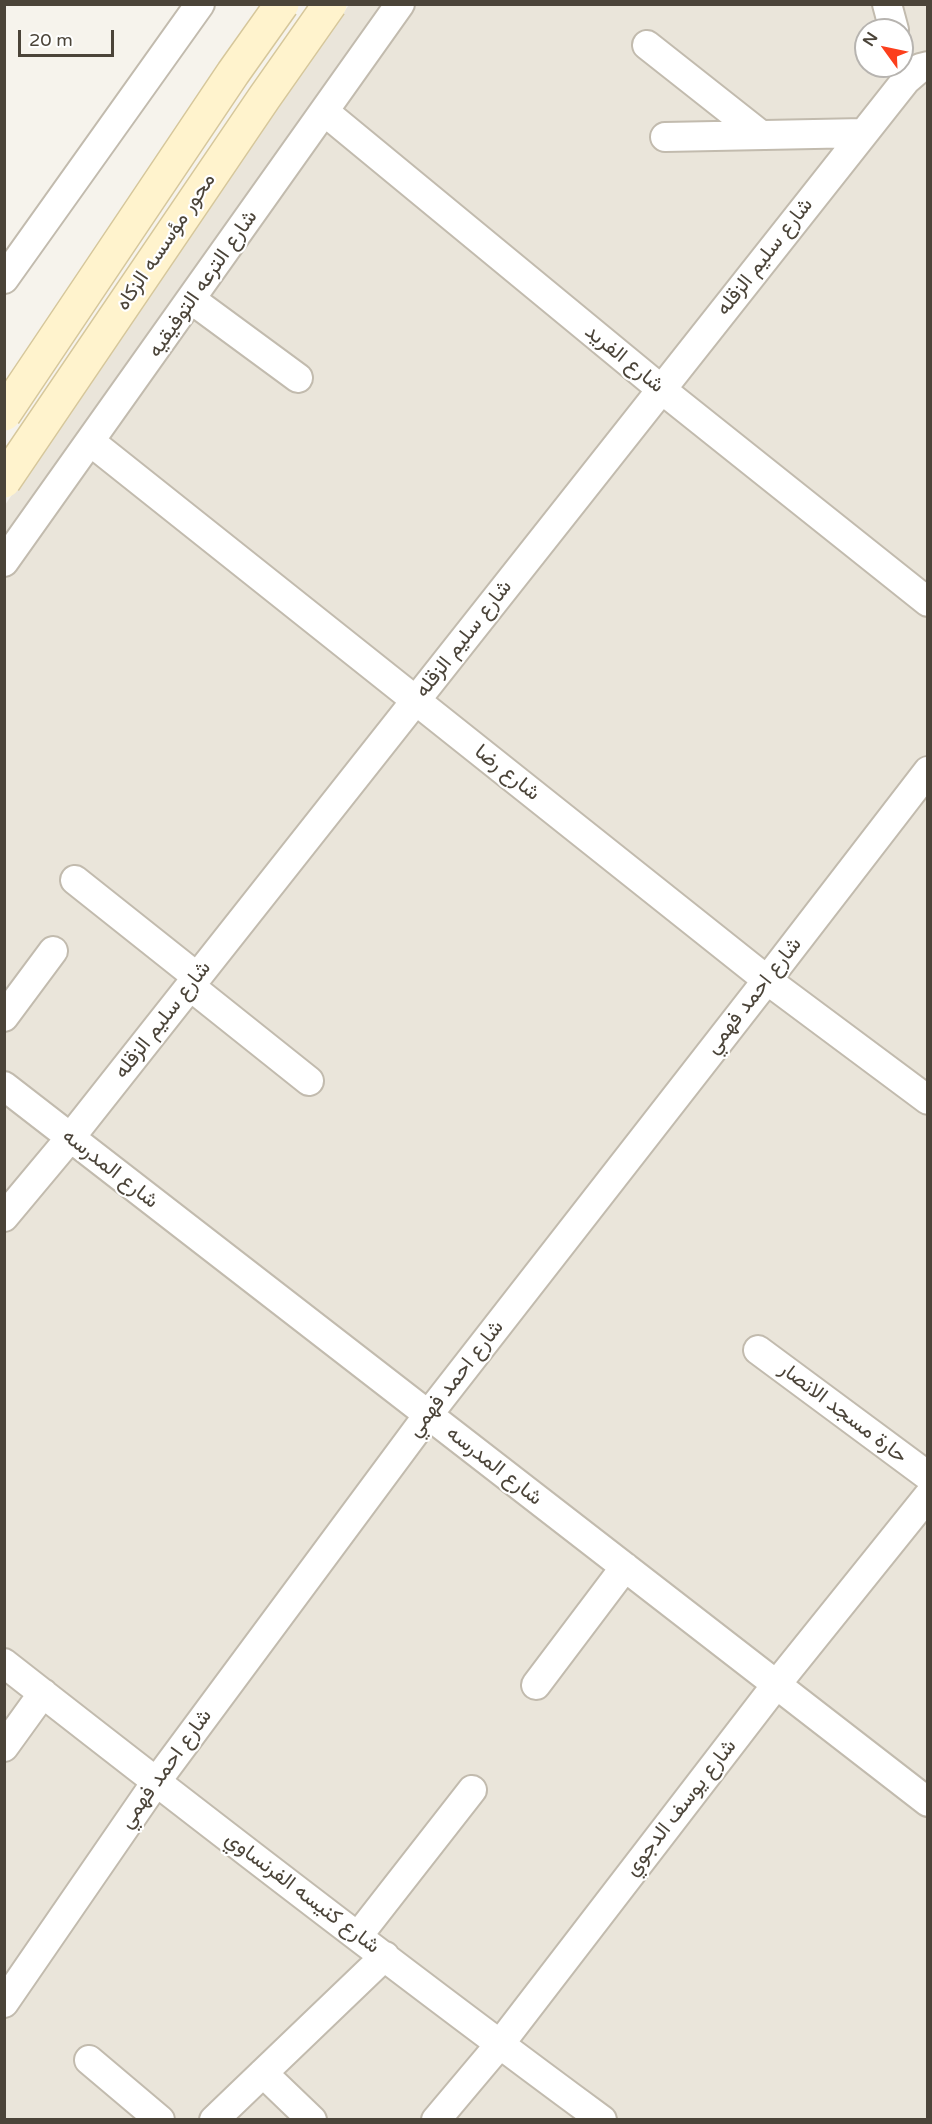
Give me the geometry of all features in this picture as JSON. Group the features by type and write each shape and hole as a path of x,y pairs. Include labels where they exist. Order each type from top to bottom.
{"main road":[{"name":"محور مؤسسه الزكاه","path":"4,414 233,73 282,4"},
{"name":"محور مؤسسه الزكاه","path":"4,481 330,4"}],"street":[{"name":"شارع الترعه التوفيقيه","path":"4,562 400,4"},
{"path":"4,279 199,5"},
{"path":"647,45 761,135"},
{"name":"شارع سليم الزقله","path":"4,1217 194,982 906,78"},
{"name":"شارع الفريد","path":"325,112 661,389 927,602"},
{"path":"665,137 864,133"},
{"path":"192,300 298,378"},
{"name":"شارع رضا","path":"91,441 767,980 927,1100"},
{"name":"شارع احمد فهمي","path":"4,2002 156,1782 428,1414 927,771"},
{"path":"75,880 309,1081"},
{"path":"4,1017 53,951"},
{"name":"شارع المدرسه","path":"4,1086 927,1802"},
{"name":"حارة مسجد الانصار","path":"758,1350 927,1476"},
{"name":"شارع يوسف الدجوي","path":"436,2120 500,2044 776,1685 927,1496"},
{"path":"536,1685 625,1567"},
{"name":"شارع كنيسه الفرنساوي","path":"4,1663 156,1782 602,2120"},
{"path":"4,1748 43,1693"},
{"path":"358,1936 472,1790"},
{"path":"214,2120 385,1956"},
{"path":"90,2060 160,2120"},
{"path":"263,2073 312,2120"}],"shaded area":[{"path":"349,5 927,5 927,2119 5,2120 5,505 306,63"}]}
